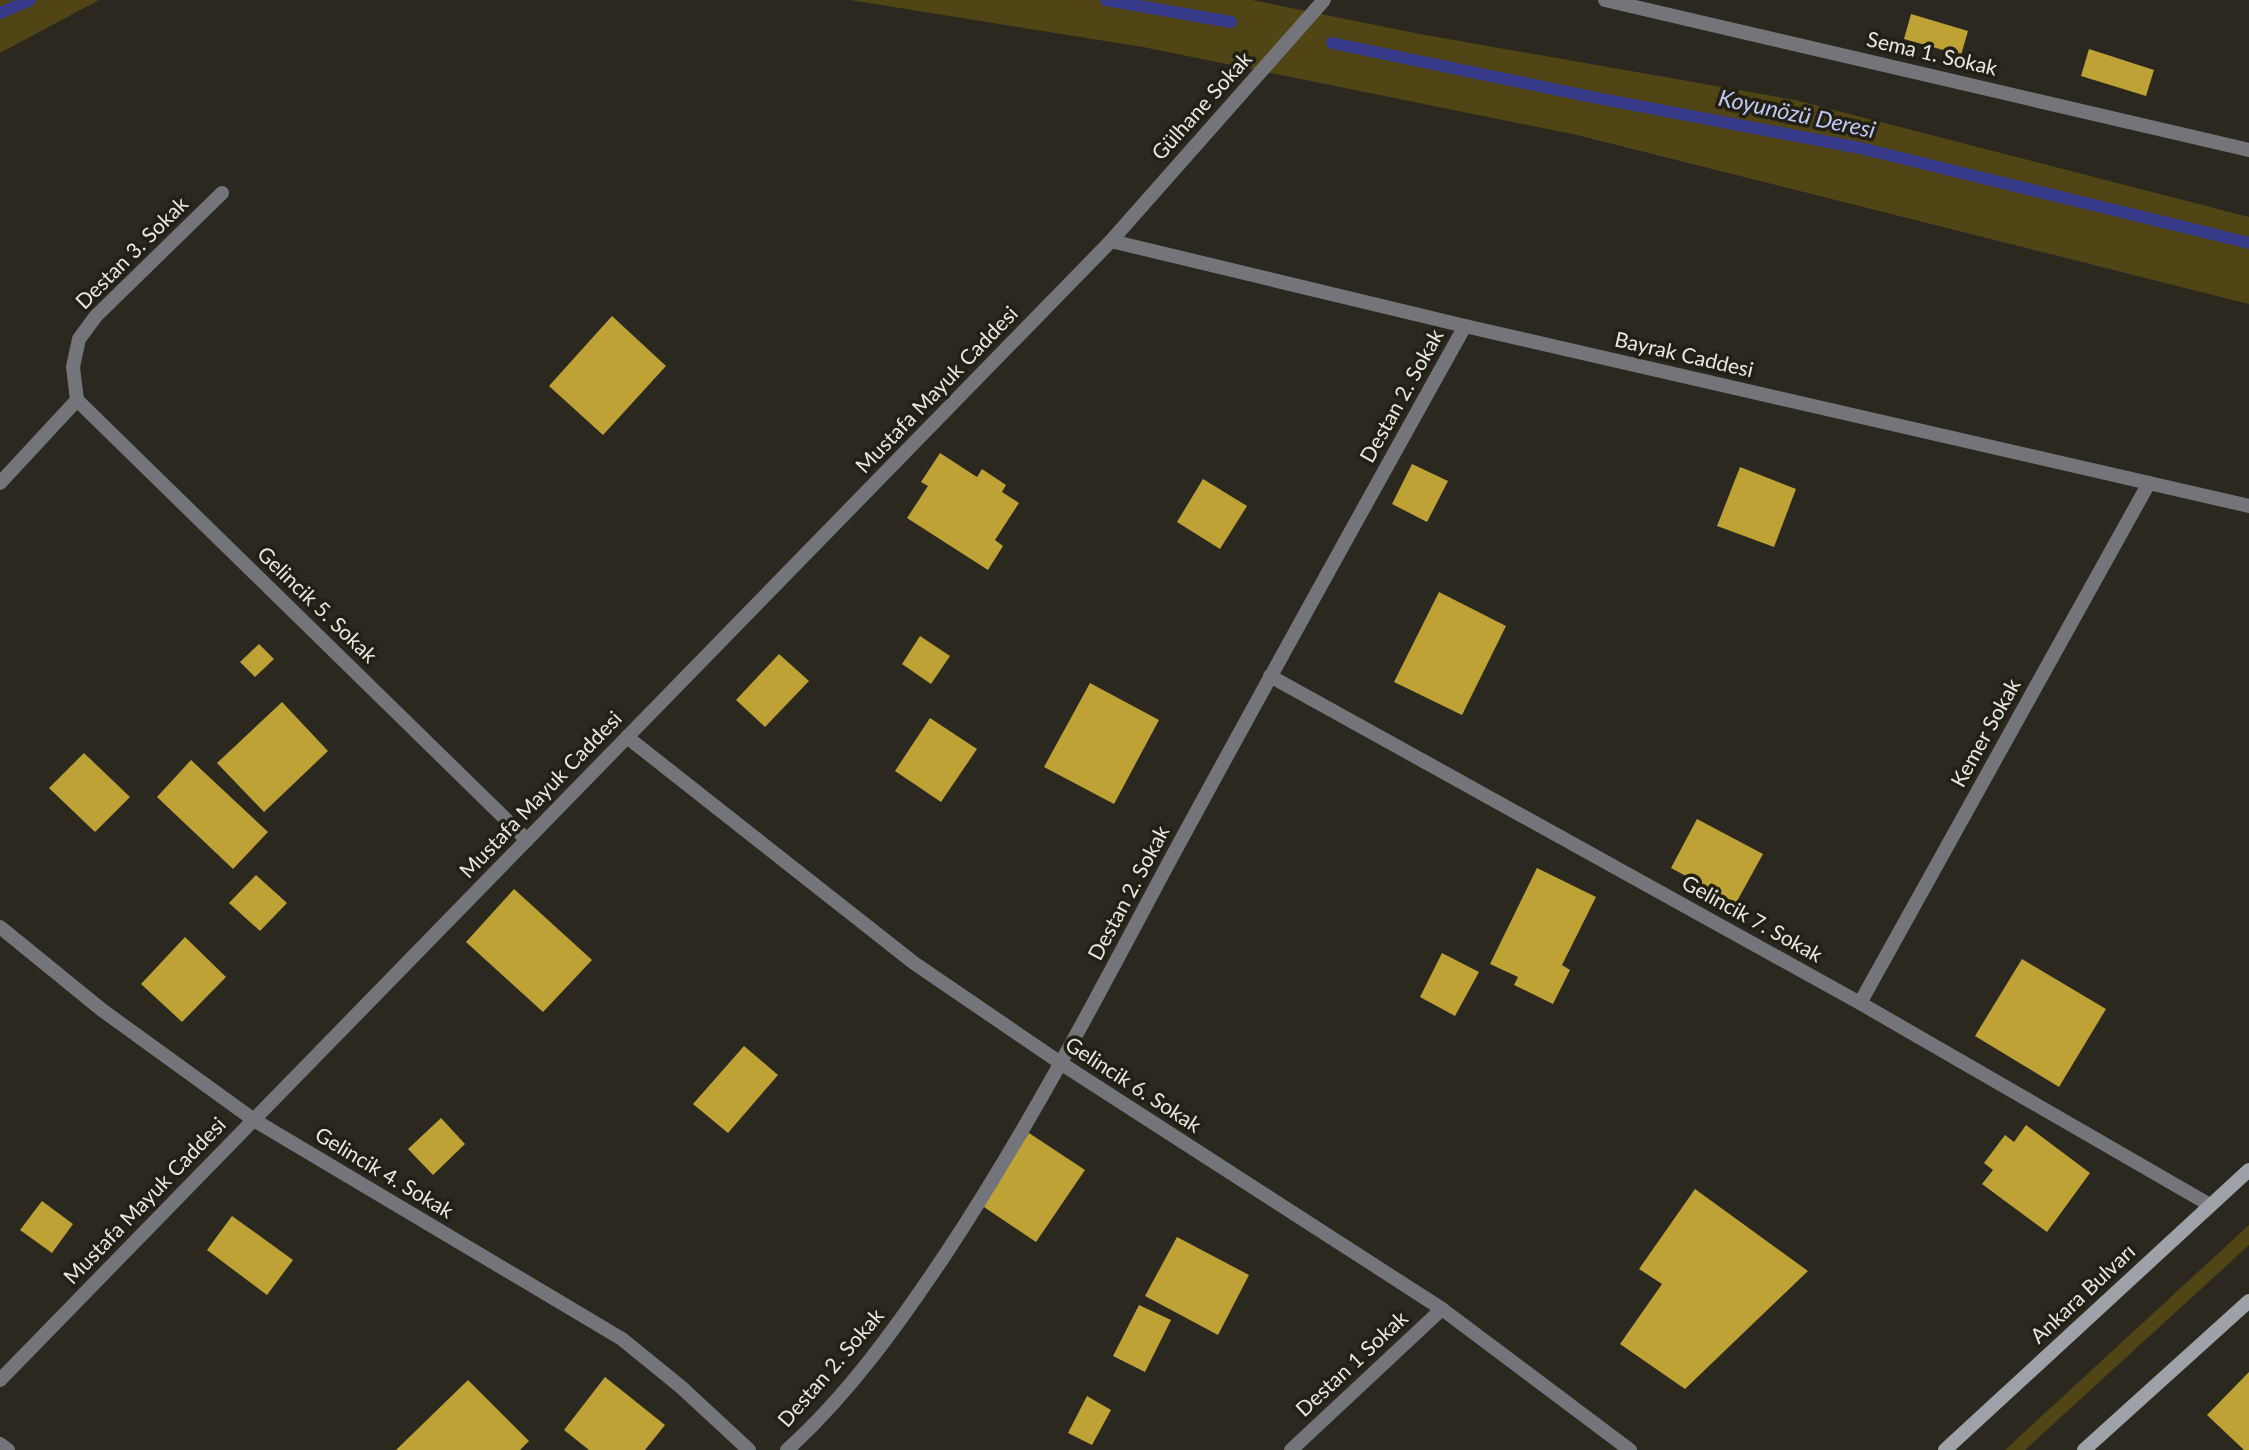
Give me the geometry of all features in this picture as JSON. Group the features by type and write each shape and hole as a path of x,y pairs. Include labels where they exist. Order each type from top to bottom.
{"main road":[{"name":"Ankara Bulvarı","path":"1945,1450 2249,1170"},
{"path":"2084,1450 2249,1301"}],"street":[{"name":"Gülhane Sokak","path":"1111,241 1324,0"},
{"name":"Sema 1. Sokak","path":"1605,0 2249,150"},
{"name":"Destan 3. Sokak","path":"77,400 73,367 79,339 96,316 222,193"},
{"name":"Bayrak Caddesi","path":"1111,241 1465,326 2249,506"},
{"name":"Mustafa Mayuk Caddesi","path":"0,1380 1111,241"},
{"name":"Destan 2. Sokak","path":"787,1450 819,1420 903,1318 972,1214 1062,1064 1270,676 1465,326"},
{"path":"0,483 77,400"},
{"name":"Gelincik 5. Sokak","path":"77,400 527,839"},
{"name":"Kemer Sokak","path":"1860,1003 2149,483"},
{"name":"Gelincik 7. Sokak","path":"1270,676 1860,1003 2210,1205"},
{"name":"Gelincik 6. Sokak","path":"628,737 914,963 1062,1064 1442,1309 1630,1450"},
{"name":"Gelincik 4. Sokak","path":"0,927 102,1010 254,1120 622,1339 681,1387 749,1450"},
{"name":"Destan 1 Sokak","path":"1291,1450 1442,1309"},
{"path":"0,1444 8,1450"}],"shaded area":[{"path":"0,0 99,0 0,53"},
{"path":"850,0 1252,0 1420,34 1795,100 2249,217 2249,304 1577,135 1143,47"},
{"path":"2249,1225 2249,1245 2025,1450 2005,1450"}],"building":[{"path":"1911,14 1968,31 1961,55 1904,39"},
{"path":"2089,49 2154,70 2146,96 2081,76"},
{"path":"612,316 666,366 603,435 549,386"},
{"path":"940,453 977,477 982,469 1006,485 1002,492 1019,503 995,540 1003,546 988,570 907,518 928,486 921,482"},
{"path":"1412,464 1448,481 1427,522 1392,504"},
{"path":"1740,467 1796,489 1774,547 1717,526"},
{"path":"1203,479 1247,506 1220,549 1177,522"},
{"path":"1439,592 1506,626 1462,715 1394,682"},
{"path":"920,636 950,656 931,684 902,664"},
{"path":"259,644 274,659 255,677 240,662"},
{"path":"779,654 809,681 765,727 736,700"},
{"path":"1090,683 1159,720 1114,804 1044,767"},
{"path":"282,702 328,751 264,812 217,763"},
{"path":"930,718 977,749 941,802 895,771"},
{"path":"84,753 130,797 95,832 49,788"},
{"path":"191,760 268,832 233,869 157,797"},
{"path":"1697,819 1763,854 1736,903 1671,868"},
{"path":"1537,868 1596,897 1562,965 1570,970 1553,1004 1514,985 1518,977 1490,964"},
{"path":"256,875 287,903 260,931 229,903"},
{"path":"514,889 592,960 543,1012 466,942"},
{"path":"185,937 226,977 182,1022 141,984"},
{"path":"1442,953 1479,972 1455,1016 1420,997"},
{"path":"2022,959 2106,1009 2059,1087 1975,1036"},
{"path":"744,1046 778,1075 728,1133 693,1104"},
{"path":"441,1118 465,1144 433,1175 408,1149"},
{"path":"2026,1125 2090,1173 2047,1232 1982,1184 1993,1170 1984,1163 2005,1135 2014,1142"},
{"path":"1029,1133 1085,1170 1036,1242 981,1205"},
{"path":"1695,1189 1808,1271 1685,1389 1620,1344 1662,1284 1639,1269"},
{"path":"42,1201 73,1224 52,1253 20,1230"},
{"path":"232,1216 293,1260 267,1295 207,1250"},
{"path":"1177,1237 1249,1275 1218,1335 1145,1296"},
{"path":"1139,1305 1171,1320 1145,1372 1113,1356"},
{"path":"2249,1372 2249,1450 2244,1450 2207,1415"},
{"path":"605,1377 665,1425 645,1450 589,1450 564,1430"},
{"path":"468,1380 529,1441 520,1450 396,1450"},
{"path":"1087,1396 1111,1410 1092,1445 1068,1433"}],"waterway":[{"name":"Koyunözü Deresi","path":"0,13 30,0"},
{"name":"Koyunözü Deresi","path":"1106,0 1231,22"},
{"name":"Koyunözü Deresi","path":"1332,43 1597,98 1860,148 2249,243"}]}
